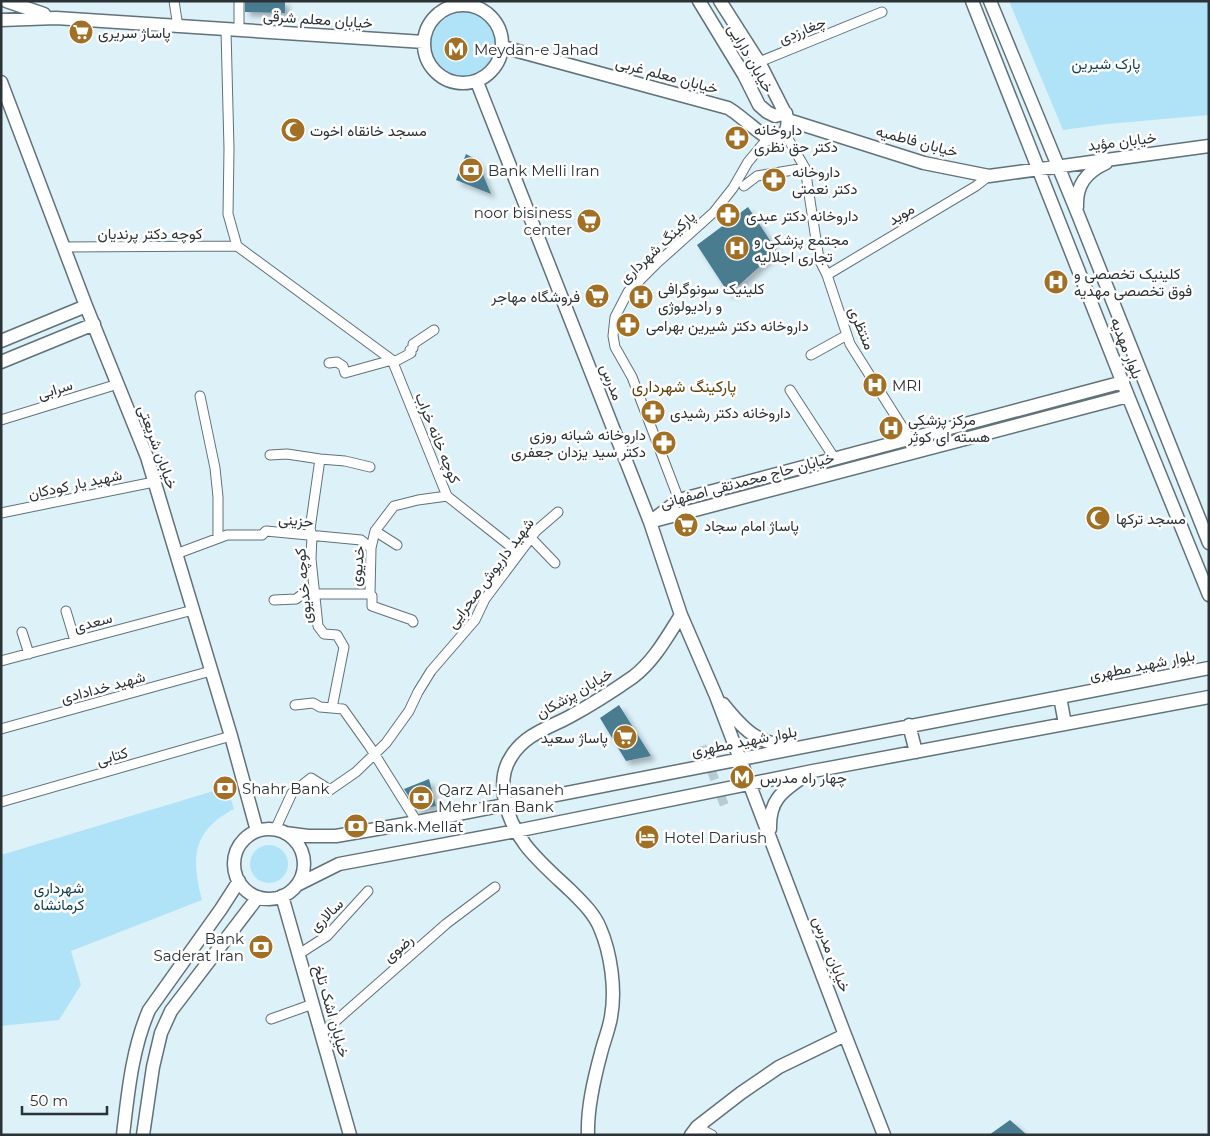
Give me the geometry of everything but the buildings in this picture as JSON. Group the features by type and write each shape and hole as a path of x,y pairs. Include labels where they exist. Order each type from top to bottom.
{"main road":[{"path":"6,1 27,10 56,18"},
{"name":"خیابان دارایی","path":"699,1 748,84 754,98 767,112 786,122"},
{"name":"خیابان دارایی","path":"720,1 759,62 786,122"},
{"name":"بلوار مهدیه","path":"972,1 1037,173 1209,595"},
{"name":"بلوار مهدیه","path":"990,1 1077,212 1209,543"},
{"path":"449,4 481,9 498,25 502,36 503,47 495,68 477,82 464,84 451,82 439,76 430,67 425,55 424,42 426,31 432,21 449,4"},
{"name":"خیابان معلم شرقی","path":"1,20 56,18 424,42"},
{"name":"خیابان معلم غربی","path":"503,47 728,108 740,115 764,135"},
{"path":"748,84 753,86 760,85 765,80 766,75"},
{"name":"خیابان شریعتی","path":"1,82 5,104 147,457 258,831"},
{"name":"مدرس","path":"477,82 650,522 682,615 740,759"},
{"path":"764,135 775,139 786,122"},
{"name":"خیابان فاطمیه","path":"786,122 924,163 989,176 1037,173"},
{"name":"خیابان مؤید","path":"1037,173 1058,166 1209,146"},
{"path":"1077,212 1079,188 1085,177 1097,167 1114,159"},
{"path":"1,341 86,306"},
{"path":"1,362 94,324"},
{"path":"24,332 32,338 33,345 30,351"},
{"name":"خیابان حاج محمدتقی اصفهانی","path":"650,522 680,500 1123,382"},
{"path":"1109,386 1116,392 1114,400"},
{"name":"خیابان حاج محمدتقی اصفهانی","path":"650,522 1128,396"},
{"name":"خیابان پزشکان","path":"588,1135 587,1120 598,1065 611,1016 613,984 606,946 600,927 584,903 529,851 516,831 506,805 502,787 504,768 521,744 533,735 569,717 634,676 656,655 682,615"},
{"name":"بلوار شهید مطهری","path":"280,831 308,836 336,836 417,822 1209,668"},
{"path":"716,696 748,733 761,740 782,746 800,747"},
{"path":"1060,697 1065,724"},
{"path":"297,885 302,874 304,862 301,850 294,840 280,831 258,831 248,836 240,844 234,865 239,881 250,894 258,897 274,898 282,896 297,885 338,864 516,831 813,771 1209,697"},
{"path":"909,726 916,752"},
{"name":"خیابان مدرس","path":"740,759 844,1035 884,1135"},
{"path":"770,837 770,814 776,801 789,787 813,771"},
{"path":"123,1135 134,1056 142,1025 149,1010 239,881"},
{"name":"خیابان اشک تلخ","path":"282,896 350,1135"},
{"path":"143,1135 153,1067 161,1033 171,1011 258,897"},
{"path":"694,1131 741,1093 779,1067 844,1035"}],"street":[{"path":"174,1 178,27"},
{"path":"239,1 239,30"},
{"name":"چغارزدی","path":"759,62 882,12"},
{"path":"226,30 229,166 228,214 236,246 392,360"},
{"path":"744,186 757,176 805,168 786,122"},
{"name":"پارکینگ شهرداری","path":"680,500 632,377 615,347 613,336 615,317 620,304 628,292 649,270 714,212 733,188 764,135"},
{"name":"منتظری","path":"805,168 820,260 827,275 850,344 910,439"},
{"name":"موید","path":"827,275 976,186 989,176"},
{"name":"کوچه دکتر پرندیان","path":"64,247 236,246"},
{"path":"329,363 337,362 343,366 346,373 392,360 396,361 411,353 410,350 413,348 413,344 434,330"},
{"path":"811,355 847,335"},
{"name":"کوچه خانه خراب","path":"392,360 446,496 519,553"},
{"name":"سرابی","path":"1,420 118,384"},
{"path":"790,390 835,459"},
{"path":"200,396 215,468 218,497 218,538"},
{"path":"270,455 288,454 370,467"},
{"name":"کوچه خدیوی","path":"320,460 310,529 312,535 311,559 318,626 324,634 338,635 344,647 332,708"},
{"name":"شهید یار کودکان","path":"1,513 154,482"},
{"name":"خدیوی","path":"274,600 296,599 300,596 315,594 370,594 371,548 376,531 394,506 446,496"},
{"name":"شهید داریوش صحرایی","path":"280,831 292,793 311,778 330,790 356,772 386,743 409,711 431,671 476,620 485,599 536,531 558,512"},
{"name":"حزینی","path":"176,554 227,535 262,535 266,531 361,540 371,548"},
{"path":"376,531 397,545"},
{"path":"531,538 555,563"},
{"path":"370,594 372,596 372,606 405,617 413,622"},
{"name":"سعدی","path":"1,661 193,610"},
{"path":"66,611 75,641"},
{"path":"22,632 29,654"},
{"name":"شهید خدادادی","path":"1,729 211,671"},
{"path":"295,705 313,703 320,707 343,709 375,755 417,822"},
{"name":"کتابی","path":"1,802 231,736"},
{"name":"رضوی","path":"322,1033 446,924 495,888"},
{"name":"سالاری","path":"299,954 328,936 368,891"},
{"path":"271,1019 313,1004"},
{"path":"694,1131 712,1135"}],"green space":[{"name":"پارک شیرین","path":"1009,1 1209,1 1209,115 1063,130"},
{"path":"463,10 476,13 488,20 495,32 498,45 495,58 488,70 476,77 463,80 450,77 438,70 431,58 428,45 431,32 438,20 450,13"},
{"name":"شهرداری کرمانشاه","path":"227,787 234,809 210,827 198,847 196,871 202,900 71,951 81,985 59,1020 1,1026 1,855"},
{"path":"269,845 282,851 288,864 282,877 269,883 256,877 250,864 256,851"}],"tunnel":[{"path":"702,746 725,807"}],"place":[{"name":"پاساژ سریری","path":"81,32"},
{"name":"Meydan-e Jahad","path":"456,49"},
{"name":"مسجد خانقاه اخوت","path":"293,130"},
{"name":"داروخانه دکتر حق نظری","path":"737,138"},
{"name":"Bank Melli Iran","path":"471,170"},
{"name":"داروخانه دکتر نعمتی","path":"774,180"},
{"name":"داروخانه دکتر عبدی","path":"728,215"},
{"name":"noor bisiness center","path":"589,221"},
{"name":"مجتمع پزشکی و تجاری اجلالیه","path":"737,248"},
{"name":"کلینیک تخصصی و فوق تخصصی مهدیه","path":"1056,282"},
{"name":"فروشگاه مهاجر","path":"597,296"},
{"name":"کلینیک سونوگرافی و رادیولوژی","path":"641,297"},
{"name":"داروخانه دکتر شیرین بهرامی","path":"628,325"},
{"name":"MRI","path":"875,385"},
{"name":"داروخانه دکتر رشیدی","path":"653,412"},
{"name":"مرکز پزشکی هسته ای کوثر","path":"891,428"},
{"name":"داروخانه شبانه روزی دکتر سید یزدان جعفری","path":"664,443"},
{"name":"مسجد ترکها","path":"1098,518"},
{"name":"پاساژ امام سجاد","path":"686,525"},
{"name":"پاساژ سعید","path":"625,737"},
{"name":"چهار راه مدرس","path":"742,777"},
{"name":"Shahr Bank","path":"225,788"},
{"name":"Qarz Al-Hasaneh Mehr Iran Bank","path":"421,798"},
{"name":"Bank Mellat","path":"356,826"},
{"name":"Hotel Dariush","path":"647,837"},
{"name":"Bank Saderat Iran","path":"261,947"}],"district":[{"name":"پارکینگ شهرداری","path":"684,386"}]}
